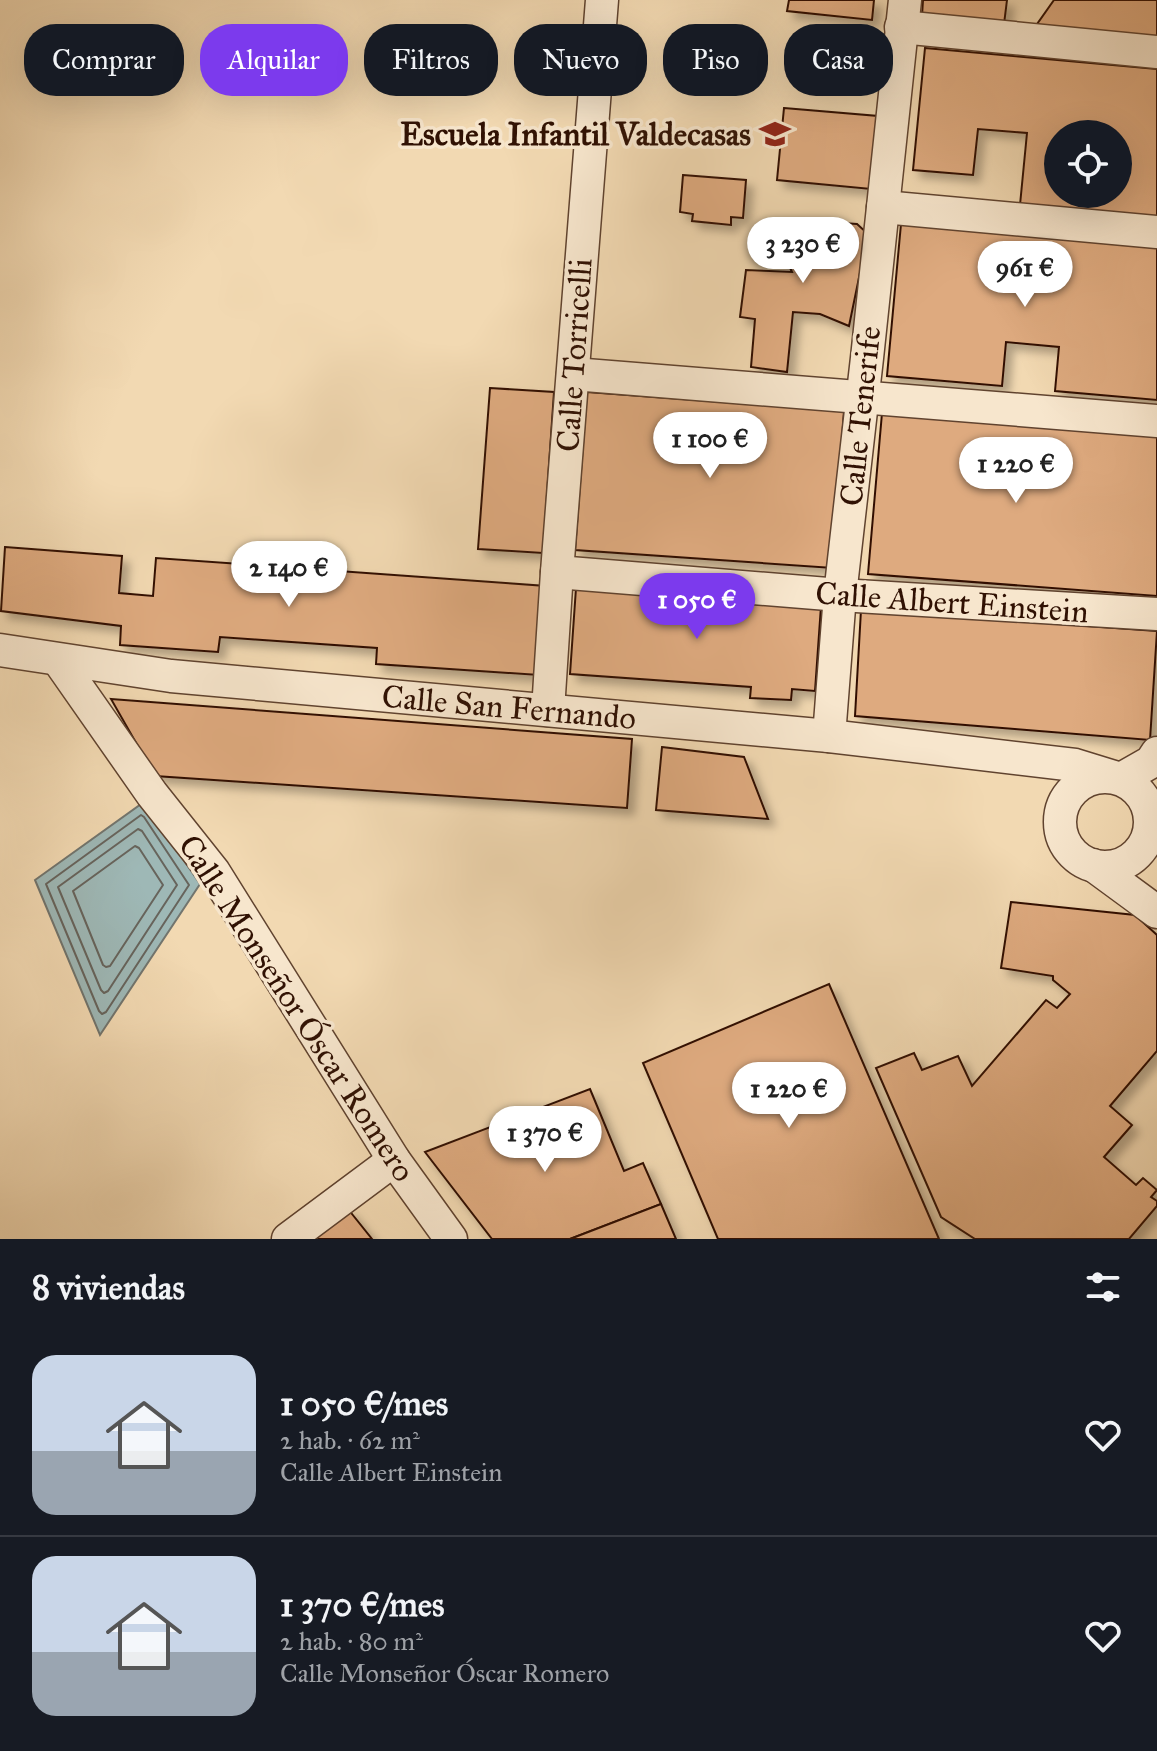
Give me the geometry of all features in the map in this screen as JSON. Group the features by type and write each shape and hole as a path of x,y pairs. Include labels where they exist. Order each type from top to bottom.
{"street":[{"name":"Calle Torricelli","path":"548,710 602,0"},
{"path":"903,14 1157,52"},
{"name":"Calle Tenerife","path":"829,736 840,595 903,14"},
{"path":"883,207 1157,232"},
{"path":"573,374 1157,421"},
{"name":"Calle Albert Einstein","path":"557,572 840,595 1157,614"},
{"name":"Calle San Fernando","path":"0,650 171,676 829,736 1075,765 1130,782"},
{"name":"Calle Monseñor Óscar Romero","path":"59,661 152,794 214,872 394,1160 451,1239"},
{"path":"1130,782 1157,753"},
{"path":"1019,759 1050,788 1060,816"},
{"path":"1099,777 1130,782 1146,801 1151,827 1144,875 1157,910 1093,865 1081,860 1064,841 1060,816 1064,803 1073,790 1085,782 1099,777"},
{"path":"1093,865 1118,865 1130,860 1148,844"},
{"path":"288,1239 394,1160"}],"water":[{"path":"144,802 200,884 100,1035 35,880"}],"building":[{"path":"789,0 874,0 872,20 787,11"},
{"path":"923,0 1007,0 1004,24 922,16"},
{"path":"1054,0 1157,0 1157,38 1035,27"},
{"path":"925,48 1157,69 1157,217 1054,208 1132,208 1132,120 1044,120 1044,207 1020,205 1027,133 978,129 973,175 913,170"},
{"path":"784,108 878,116 871,189 777,180"},
{"path":"683,175 746,180 743,218 731,217 731,225 692,221 693,214 680,212"},
{"path":"779,219 857,224 868,234 849,326 820,314 793,312 787,372 751,367 755,319 740,317 746,270 792,272 781,248"},
{"path":"901,224 1157,247 1157,400 1055,391 1059,347 1006,342 1002,386 887,376"},
{"path":"490,388 554,392 543,553 478,549"},
{"path":"587,392 844,411 833,568 575,550"},
{"path":"882,413 1157,435 1157,596 868,574"},
{"path":"5,547 122,556 119,593 153,596 156,558 546,586 539,675 376,664 377,648 220,637 218,652 120,645 121,626 1,611"},
{"path":"576,588 821,606 815,691 792,689 791,700 750,698 751,687 570,674"},
{"path":"861,610 1157,631 1150,740 855,716"},
{"path":"111,699 632,739 627,808 155,776"},
{"path":"662,747 744,757 768,819 656,810"},
{"path":"1011,902 1135,915 1157,935 1157,1051 1110,1106 1132,1125 1104,1157 1136,1185 1143,1178 1157,1190 1151,1197 1157,1201 1157,1206 1129,1239 975,1239 941,1217 876,1068 914,1053 922,1070 958,1056 972,1086 1046,1000 1057,1008 1070,994 1053,980 1053,976 1001,968"},
{"path":"829,984 939,1239 718,1239 643,1063"},
{"path":"590,1089 624,1171 643,1163 661,1204 570,1239 492,1239 425,1152"},
{"path":"661,1204 676,1239 570,1239"},
{"path":"348,1209 372,1239 309,1239"}],"place":[{"name":"Escuela Infantil Valdecasas","path":"775,134"}]}
